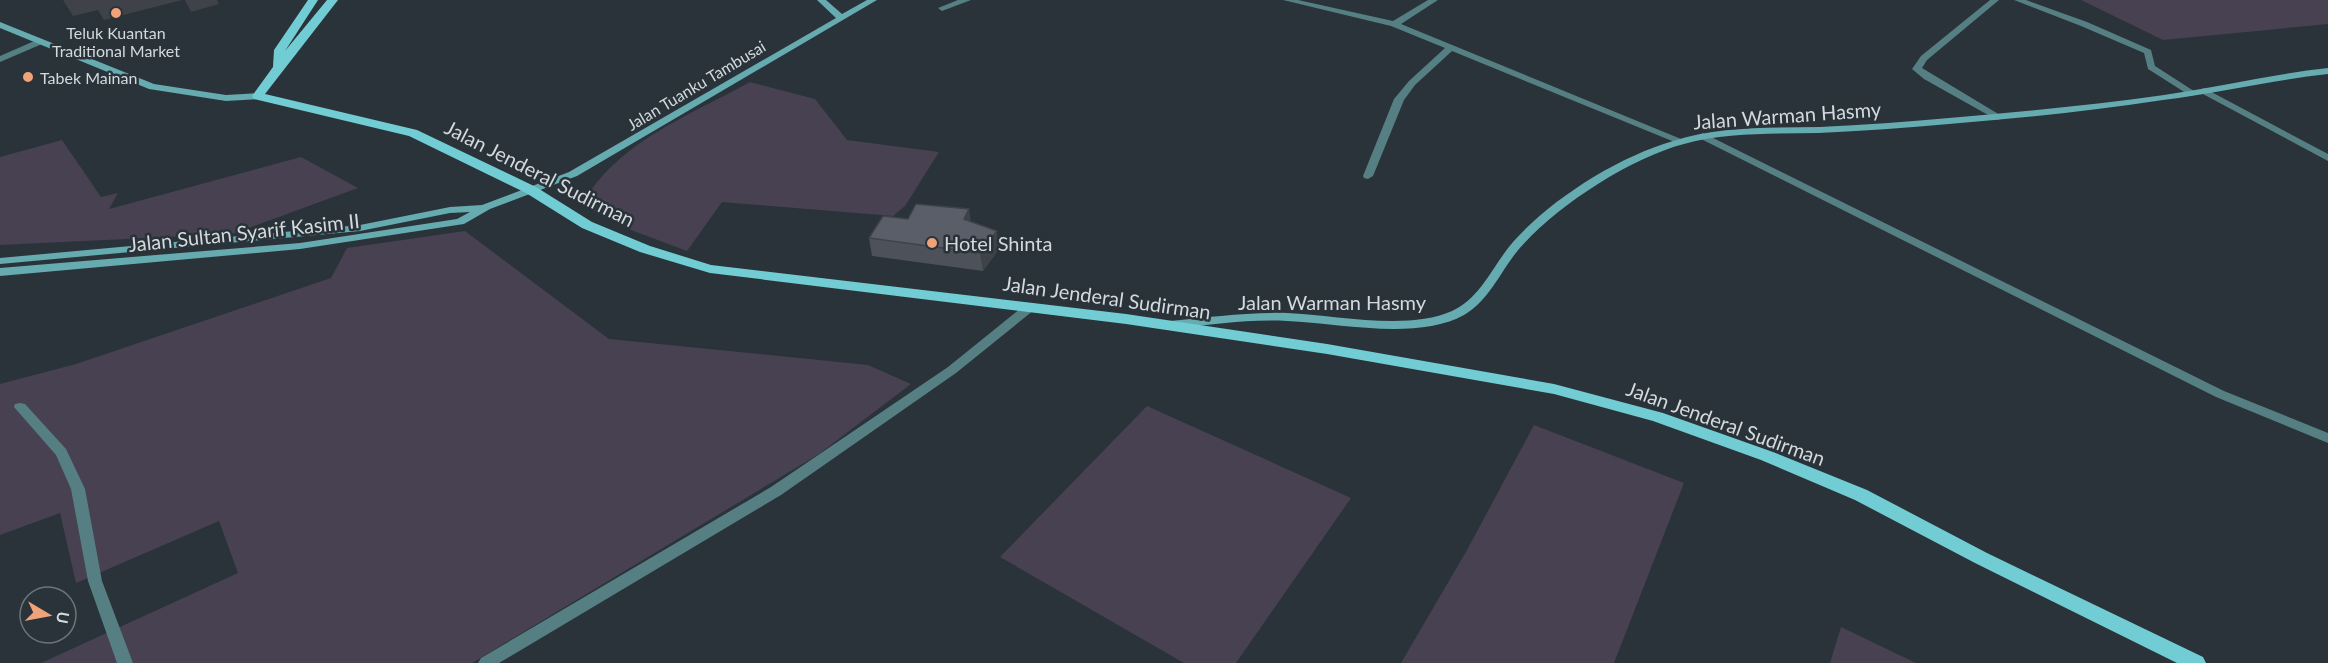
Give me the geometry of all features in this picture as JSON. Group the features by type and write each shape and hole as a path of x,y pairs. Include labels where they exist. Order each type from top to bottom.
{"main road":[{"path":"277,65 280,50 313,0"},
{"path":"258,96 277,65 296,49 333,0"},
{"name":"Jalan Jenderal Sudirman","path":"258,96 413,133 531,190 587,225 645,249 710,269 784,280 1030,307 1166,325 1465,372 1554,389 1657,417 1767,456 1861,495 1981,558 2196,663"}],"street":[{"path":"821,0 840,17"},
{"name":"Jalan Tuanku Tambusai","path":"531,190 573,174 840,17 873,0"},
{"path":"942,8 967,0"},
{"path":"1287,0 1394,24 1681,141"},
{"path":"1394,24 1434,0"},
{"path":"1995,0 1924,58 1917,69 1927,78 1997,117"},
{"path":"2018,0 2084,24 2148,52 2151,56 2151,67 2328,158"},
{"name":"Jalan Jenderal Sudirman","path":"0,25 152,87 226,98 258,96"},
{"path":"0,59 39,42"},
{"path":"1368,176 1399,99 1412,82 1451,47"},
{"name":"Jalan Warman Hasmy","path":"1166,325 1284,317 1391,322 1441,320 1460,312 1473,302 1491,283 1520,240 1615,170 1651,151 1703,136 1877,128 1997,117 2198,92 2328,71"},
{"path":"1703,136 2220,394 2328,438"},
{"name":"Jalan Sultan Syarif Kasim II","path":"0,272 368,238 460,222 486,207 531,190"},
{"name":"Jalan Sultan Syarif Kasim II","path":"0,261 360,228 450,210 486,207"},
{"path":"486,663 776,491 952,370 1030,307"},
{"path":"20,407 61,452 78,489 95,581 126,663"}],"shaded area":[{"path":"2081,0 2328,0 2328,24 2163,40"},
{"path":"750,82 815,99 847,140 939,152 905,206 893,216 722,202 687,251 631,230 582,205 596,183 634,147 680,119"},
{"path":"62,140 101,197 118,193 109,209 301,157 358,188 232,234 0,245 0,157"},
{"path":"465,231 609,339 868,365 911,384 819,454 472,663 41,663 238,573 219,521 76,583 60,513 0,535 0,384 76,364 331,278 347,248"},
{"path":"1147,406 1351,498 1236,663 1184,663 1000,557"},
{"path":"1534,425 1684,483 1614,663 1401,663 1467,550"},
{"path":"1841,627 1916,663 1830,663"}],"building":[{"path":"916,204 969,209 964,219 997,231 980,253 869,238 883,216 908,219"}],"place":[{"name":"Teluk Kuantan Traditional Market","path":"116,13"},
{"name":"Tabek Mainan","path":"28,77"},
{"name":"Hotel Shinta","path":"932,243"}]}
